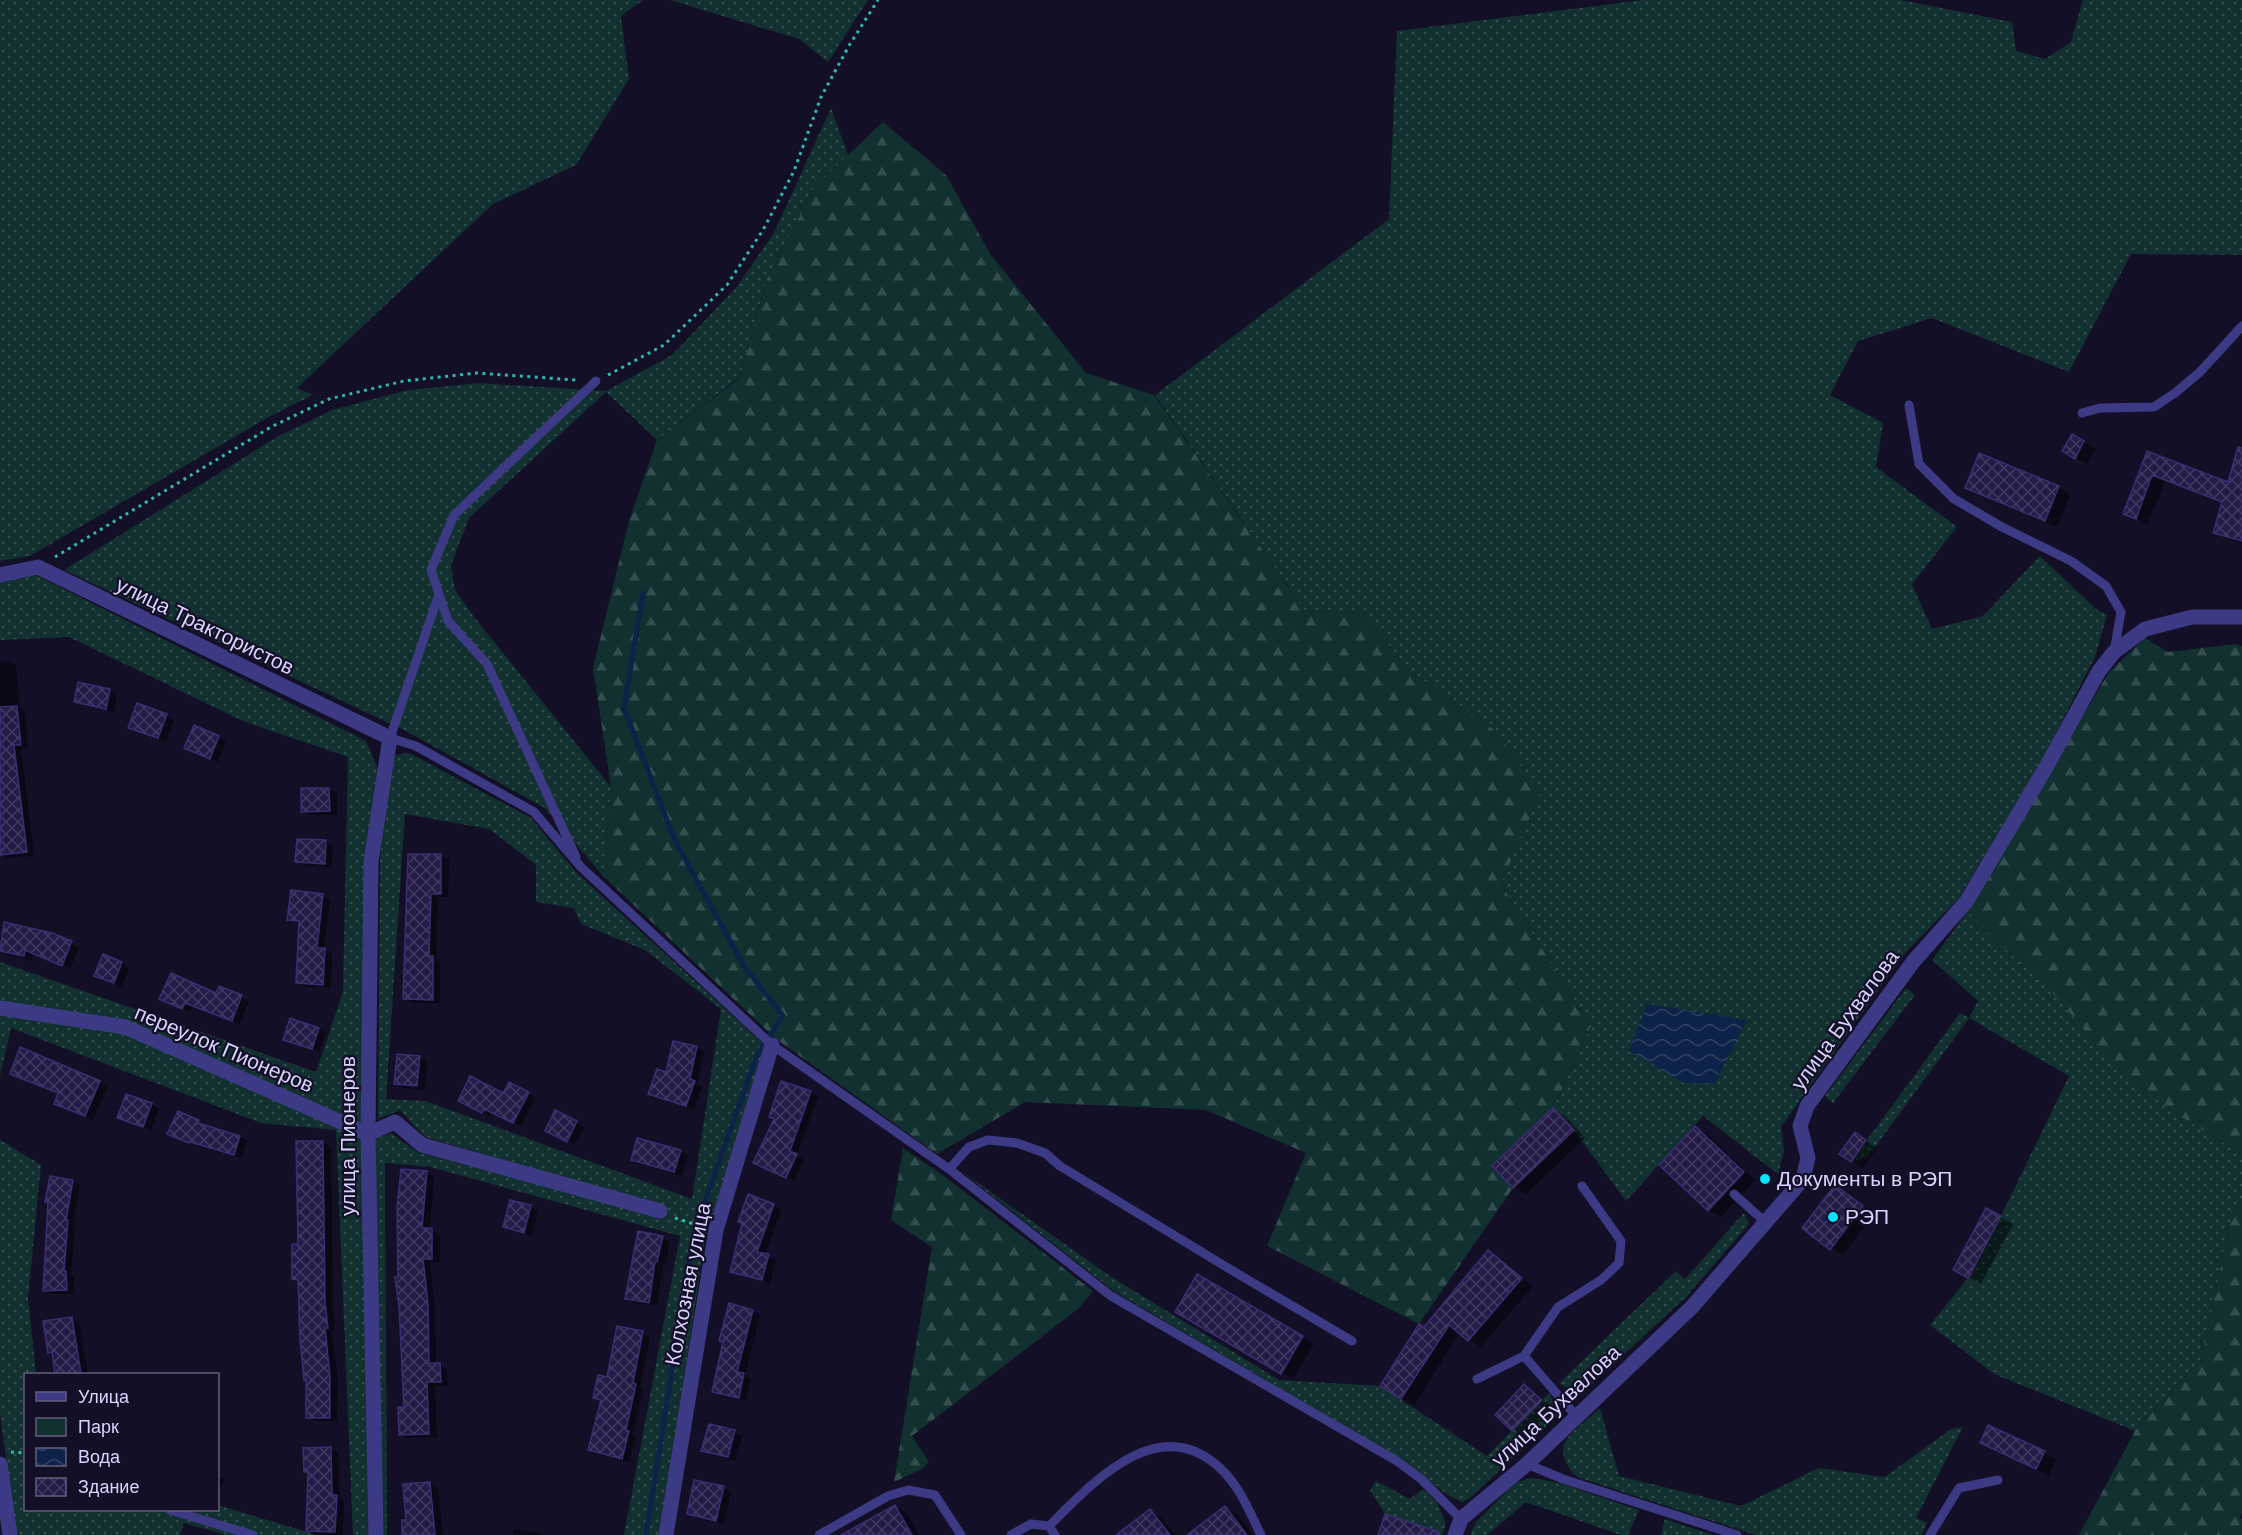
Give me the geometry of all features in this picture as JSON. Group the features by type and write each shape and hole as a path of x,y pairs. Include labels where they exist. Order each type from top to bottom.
{"street":[{"path":"0,575 38,567"},
{"name":"улица Трактористов","path":"38,567 390,738"},
{"name":"улица Бухвалова","path":"1455,1535 1461,1519 1527,1464 1692,1307 1803,1179 1808,1158 1800,1126 1807,1106 1913,962 1966,902 2045,769 2099,671 2114,652 2145,629 2192,617 2242,617"},
{"name":"улица Пионеров","path":"376,1535 368,1134 371,862 390,738"},
{"name":"переулок Пионеров","path":"0,1008 125,1027 368,1134"},
{"name":"Колхозная улица","path":"666,1535 716,1230 772,1045"},
{"path":"368,1134 395,1122 422,1145 660,1211"},
{"path":"0,1464 10,1535"}],"lane":[{"path":"2082,413 2100,408 2154,407 2200,372 2242,326"},
{"path":"581,867 487,664 448,621 431,570 454,515 596,381"},
{"path":"1909,405 1919,464 1954,500 2071,561 2106,586 2121,612 2114,652"},
{"path":"439,594 390,738 416,746 534,812 581,867 772,1045 950,1169 1111,1296 1397,1461 1421,1479 1461,1519"},
{"path":"950,1169 969,1147 988,1140 1017,1143 1044,1153 1060,1166 1238,1275 1352,1341"},
{"path":"1477,1379 1524,1356 1558,1307 1601,1280 1619,1263 1621,1241 1582,1186"},
{"path":"1734,1194 1766,1222"},
{"path":"1524,1356 1577,1417"},
{"path":"1049,1526 1088,1487 1116,1465 1141,1452 1166,1446 1198,1452 1223,1471 1244,1499 1261,1535"},
{"path":"1527,1464 1563,1479 1737,1535"},
{"path":"1930,1535 1959,1488 1998,1480"},
{"path":"819,1535 888,1496 908,1490 935,1495 961,1535"},
{"path":"176,1511 254,1535"},
{"path":"1011,1535 1031,1524 1049,1526 1055,1535"}],"path":[{"path":"38,567 271,427 329,399 404,381 477,373 596,381 664,345 727,285 763,230 794,171 821,97 850,44 879,0"},
{"path":"682,1221 705,1227"}],"green space":[{"path":"0,0 643,0 621,16 629,79 576,165 493,204 297,388 313,395 267,418 30,556 0,561"},
{"path":"670,0 868,0 828,62 799,39"},
{"path":"1643,0 1901,0 2012,22 2016,51 2045,59 2071,42 2083,0 2242,0 2242,255 2131,254 2069,372 1932,318 1858,341 1830,395 1883,423 1876,467 1957,527 1912,584 1932,629 1983,616 2040,556 2096,609 2107,615 2095,657 2040,764 1959,898 1904,954 1781,1127 1784,1152 1778,1174 1703,1116 1626,1201 1574,1130 1553,1108 1591,1026 1501,884 1540,791 1493,729 1408,669 1363,613 1305,611 1155,395 1389,219 1397,31"},
{"path":"831,108 848,155 815,186 766,281 740,377 657,440 606,392 469,518 451,565 455,590 474,617 611,787 603,876 545,808 404,730 64,570 277,437 332,410 408,390 479,383 606,391 672,355 735,289 774,233"},
{"path":"883,122 946,175 991,255 1086,373 1154,395 1305,611 1363,613 1408,669 1493,729 1541,791 1501,884 1591,1026 1553,1108 1492,1165 1513,1188 1419,1324 1267,1246 1306,1153 1206,1110 1025,1102 937,1154 776,1039 603,876 611,787 593,668 629,521 657,440 740,378 766,281 815,186"},
{"path":"34,574 366,741 379,771 362,1125 128,1021 0,1002 0,962 316,1072 343,992 348,757 245,722 69,637 0,640 0,582"},
{"path":"2145,638 2168,652 2235,644 2242,646 2242,1154 2170,1110 2120,1072 2046,985 1990,936 1968,911 2109,672"},
{"path":"409,753 530,817 577,873 767,1047 705,1239 661,1535 624,1535 680,1236 430,1167 385,1163 387,1535 381,1535 375,1139 391,1133 417,1152 660,1217 663,1207 425,1137 400,1110 378,1119 380,858 395,755","holes":["405,814 489,829 536,865 536,902 574,908 581,924 645,950 721,1009 692,1199 426,1101 386,1099"]},
{"path":"1968,911 1990,936 2046,985 2170,1110 2242,1154 2242,1199 2229,1225 2202,1358 2135,1431 1994,1374 1930,1325 1968,1278 2069,1076 1969,1018 1978,1001 1932,960"},
{"path":"1906,988 1915,995 1833,1103 1825,1096"},
{"path":"1960,1013 1969,1018 1868,1157 1851,1162"},
{"path":"0,1014 126,1033 361,1136 370,1535 353,1535 336,1130 261,1123 11,1028 0,1076"},
{"path":"0,1140 41,1165 28,1298 36,1373 24,1373 24,1511 219,1511 219,1505 317,1535 227,1535 184,1523 180,1535 16,1535 0,1413"},
{"path":"903,1148 944,1176 1093,1291 1078,1309 912,1436 929,1462 922,1469 894,1482 932,1247 891,1220"},
{"path":"958,1169 1110,1276 1279,1380 1380,1386 1487,1456 1549,1393 1560,1414 1470,1498 1462,1502 1446,1494 1398,1457 1115,1292"},
{"path":"2242,1199 2242,1512 2240,1518 2242,1519 2242,1535 2079,1535 2135,1431 2202,1358 2229,1225"},
{"path":"1744,1213 1749,1224 1686,1297 1579,1396 1559,1383 1676,1271 1685,1279"},
{"path":"1600,1408 1619,1476 1741,1506 1819,1468 1885,1477 1951,1429 1963,1427 1916,1518 1927,1523 1921,1535 1756,1535 1577,1477 1568,1466 1564,1456 1564,1447 1573,1432"},
{"path":"1531,1478 1560,1483 1639,1510 1628,1535 1621,1535 1526,1502 1487,1535 1470,1535 1476,1522 1515,1483"},
{"path":"1376,1481 1410,1499 1423,1489 1437,1502 1446,1524 1442,1535 1412,1535 1416,1524 1385,1514 1370,1490"},
{"path":"1665,1519 1713,1535 1661,1535"}],"water":[{"path":"1647,1004 1747,1020 1715,1083 1684,1083 1629,1050"}],"building":[{"path":"2072,434 2084,441 2075,459 2062,451"},
{"path":"2238,447 2242,448 2242,541 2213,533 2222,502 2152,475 2136,519 2123,514 2147,451 2228,482"},
{"path":"1979,453 2059,486 2045,521 1965,488"},
{"path":"78,682 110,689 106,709 74,702"},
{"path":"137,703 167,714 158,738 128,728"},
{"path":"17,706 21,745 14,745 27,852 0,855 0,707"},
{"path":"194,725 219,736 210,759 184,748"},
{"path":"301,788 329,788 330,811 301,812"},
{"path":"297,839 326,840 325,864 295,862"},
{"path":"408,854 441,854 441,894 431,894 429,956 433,956 433,1000 403,999"},
{"path":"291,890 323,894 317,948 325,948 323,985 296,983 299,921 287,920"},
{"path":"4,922 52,933 72,941 62,966 25,950 24,956 0,951"},
{"path":"103,954 122,962 114,983 94,976"},
{"path":"171,973 216,993 219,986 242,995 232,1021 185,1003 182,1009 159,999"},
{"path":"290,1018 319,1028 312,1049 283,1040"},
{"path":"673,1041 697,1046 690,1079 695,1081 686,1106 648,1094 657,1069 666,1072"},
{"path":"20,1047 100,1081 85,1116 54,1104 58,1093 10,1074"},
{"path":"397,1054 420,1056 417,1086 394,1084"},
{"path":"470,1076 503,1093 509,1082 529,1092 513,1123 484,1109 482,1113 458,1101"},
{"path":"781,1081 811,1091 790,1151 797,1154 786,1178 753,1163 774,1119 769,1117"},
{"path":"126,1094 152,1103 143,1127 117,1118"},
{"path":"1553,1108 1574,1130 1513,1188 1492,1166"},
{"path":"555,1110 577,1121 567,1142 545,1131"},
{"path":"178,1111 199,1120 198,1123 240,1136 234,1155 189,1143 167,1134"},
{"path":"1695,1126 1744,1172 1708,1211 1659,1165"},
{"path":"1855,1132 1866,1140 1851,1162 1839,1154"},
{"path":"637,1138 681,1150 674,1172 631,1160"},
{"path":"296,1141 323,1141 325,1302 328,1328 325,1328 330,1377 330,1418 306,1418 306,1379 304,1380 300,1338 298,1280 292,1279 292,1244 298,1244"},
{"path":"401,1169 427,1171 422,1228 432,1228 432,1259 423,1259 428,1303 429,1363 440,1363 441,1382 427,1382 429,1434 399,1435 398,1407 404,1407 399,1306 395,1277 398,1277 397,1208"},
{"path":"50,1176 73,1180 66,1220 68,1220 64,1271 66,1271 67,1290 43,1291 48,1202 45,1202"},
{"name":"РЭП","path":"1835,1185 1863,1206 1830,1250 1802,1228"},
{"path":"748,1194 774,1204 757,1252 769,1254 762,1280 730,1272 742,1223 738,1222"},
{"path":"510,1200 531,1205 524,1233 503,1227"},
{"path":"1986,1208 2001,1216 1968,1278 1953,1270"},
{"path":"638,1231 663,1236 657,1262 655,1262 649,1303 625,1299"},
{"path":"1488,1250 1522,1278 1468,1341 1449,1325 1401,1399 1380,1386 1419,1324 1424,1327"},
{"path":"1197,1274 1303,1336 1281,1374 1175,1312"},
{"path":"729,1303 753,1310 737,1372 744,1373 739,1398 712,1392 723,1342 719,1341"},
{"path":"72,1317 81,1373 55,1373 52,1352 48,1353 43,1321"},
{"path":"617,1326 643,1331 633,1383 636,1384 626,1430 629,1431 622,1459 588,1450 601,1400 593,1398 598,1375 607,1377"},
{"path":"1524,1384 1542,1400 1512,1431 1495,1415"},
{"path":"709,1424 735,1430 728,1457 701,1451"},
{"path":"1988,1425 2045,1451 2036,1469 1980,1443"},
{"path":"331,1447 332,1495 337,1495 335,1532 306,1531 308,1472 304,1472 303,1448"},
{"path":"694,1480 724,1486 716,1521 687,1514"},
{"path":"430,1482 435,1535 402,1535 402,1520 406,1520 403,1484"},
{"path":"895,1505 912,1535 841,1535"},
{"path":"1225,1506 1247,1535 1187,1535"},
{"path":"1150,1509 1170,1535 1116,1535"},
{"path":"1385,1514 1439,1532 1439,1535 1378,1535"}],"waterway":[{"path":"643,593 624,708 675,841 744,966 783,1016 757,1055 704,1204 690,1255 646,1535"}],"place":[{"name":"Документы в РЭП","path":"1765,1179"},
{"name":"РЭП","path":"1833,1217"}]}
